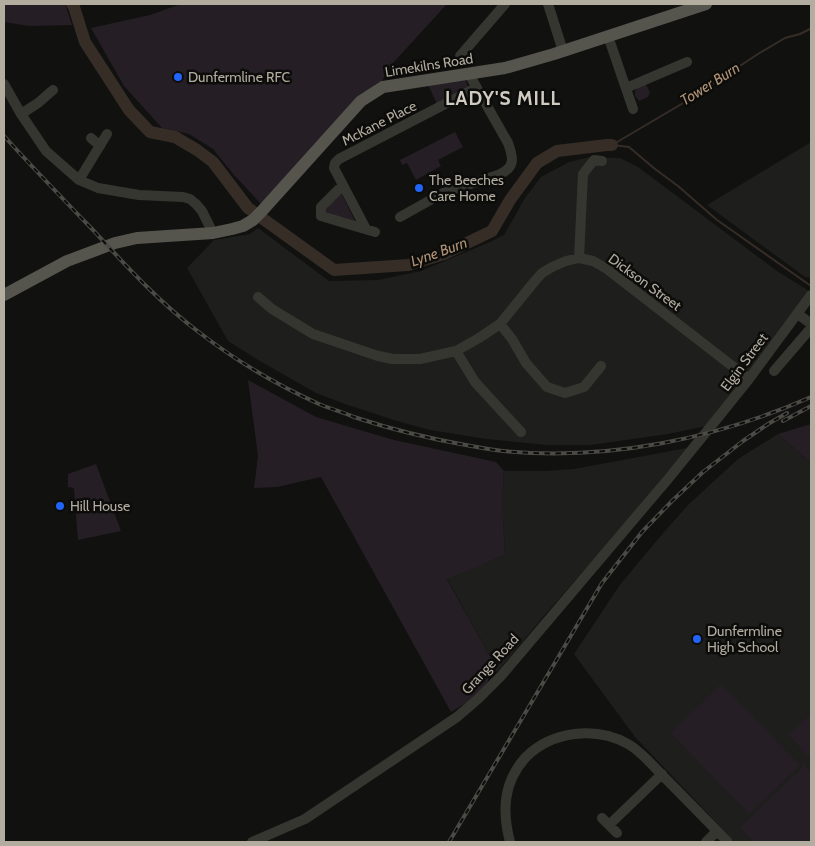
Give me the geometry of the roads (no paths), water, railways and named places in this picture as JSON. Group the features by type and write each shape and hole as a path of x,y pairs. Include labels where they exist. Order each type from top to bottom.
{"main road":[{"name":"Limekilns Road","path":"4,294 67,260 115,243 137,238 213,232 242,226 257,216 361,101 383,87 505,68 706,4"}],"street":[{"path":"460,56 505,4"},
{"path":"551,4 563,51"},
{"path":"608,36 633,109"},
{"path":"626,88 687,62"},
{"path":"400,217 443,193 498,175 511,166 512,153 508,143 469,74"},
{"path":"4,84 21,114 46,150 79,180 98,188 139,195 190,199 202,211 213,232"},
{"name":"McKane Place","path":"343,185 321,207 321,216 370,231 334,168 335,163 339,159 476,88"},
{"path":"21,114 53,90"},
{"path":"79,180 107,134"},
{"path":"91,138 100,146"},
{"path":"258,297 272,309 313,334 378,356 393,359 420,359 456,351 500,324 542,273 566,261 579,258 583,174 594,160 602,161"},
{"name":"Dickson Street","path":"579,258 593,261 607,269 749,379"},
{"name":"Elgin Street","path":"697,442 749,379 811,295"},
{"path":"774,371 811,326 798,314"},
{"path":"500,324 512,339 526,363 547,387 565,393 584,387 601,366"},
{"path":"456,351 474,382 522,432"},
{"name":"Grange Road","path":"252,842 305,819 449,722 478,699 501,676 668,479 697,442"},
{"path":"510,842 504,811 511,781 518,768 526,757 549,742 572,734 586,733 603,734 629,745 662,774 728,842"},
{"path":"617,833 606,822 662,774"},
{"path":"706,842 717,831"}],"waterway":[{"name":"Lyne Burn","path":"72,4 85,42 129,110 150,132 175,137 197,150 213,162 248,208 334,270 408,265 444,254 492,231 510,200 537,163 557,151 612,145"},
{"name":"Tower Burn","path":"612,145 685,102 758,54 785,38 800,34 811,27"},
{"name":"Lyne Burn","path":"612,145 629,147 717,220 811,286"}],"railway":[{"path":"4,136 131,271 185,321 242,363 273,381 319,404 354,417 412,434 491,450 582,453 660,444 699,435 737,425 811,397"},
{"path":"783,421 811,406"},
{"path":"449,842 602,583 642,532 703,472 743,441 787,413"}],"place":[{"name":"Dunfermline RFC","path":"178,77"},
{"name":"The Beeches Care Home","path":"419,188"},
{"name":"Hill House","path":"60,506"},
{"name":"Dunfermline High School","path":"697,639"}],"district":[{"name":"LADY'S MILL","path":"503,98"}]}
